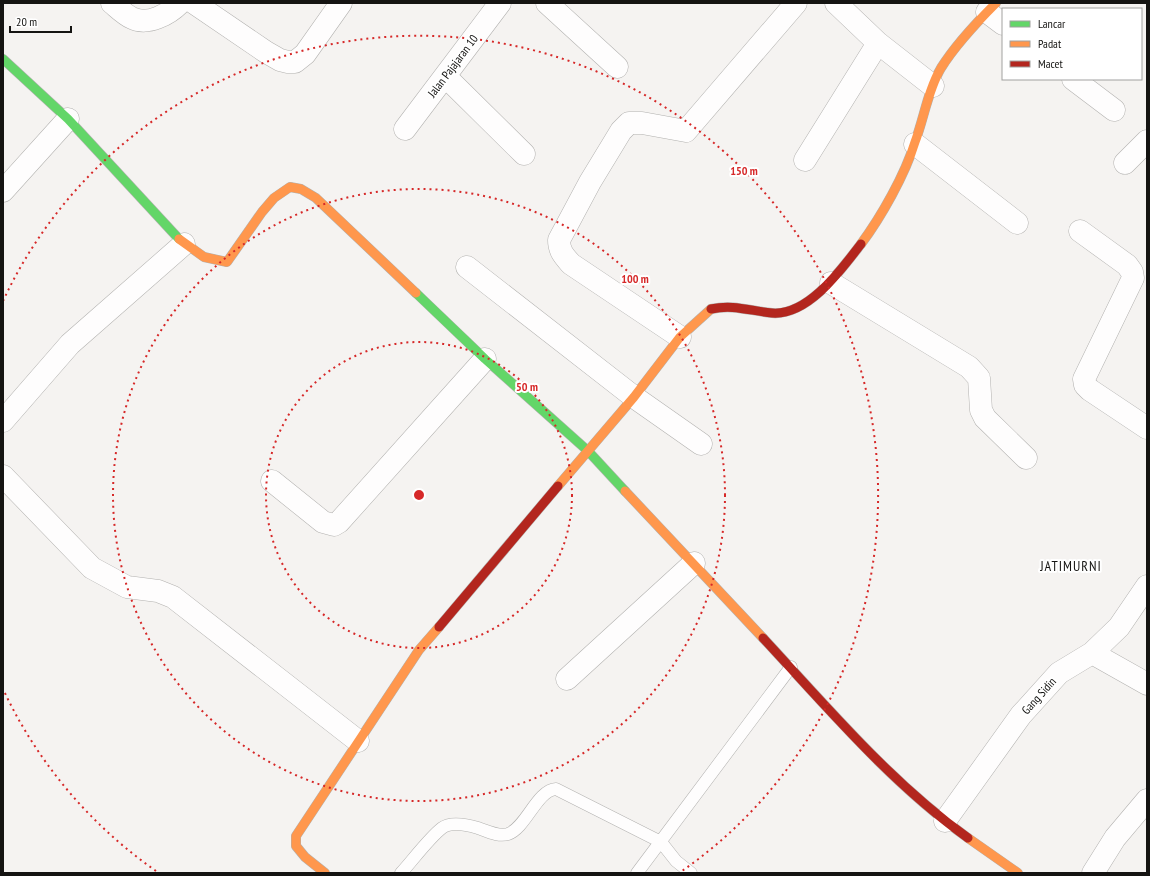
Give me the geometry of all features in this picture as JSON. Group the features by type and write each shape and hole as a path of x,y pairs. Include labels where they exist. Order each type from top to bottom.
{"street":[{"path":"112,3 133,19 149,20 162,16 174,9 180,3"},
{"path":"194,3 266,52 280,60 295,62 304,54 341,3"},
{"name":"Jalan Pajajaran 10","path":"405,129 446,77 500,3"},
{"path":"547,3 617,67"},
{"path":"680,337 571,264 562,254 559,247 560,240 590,182 621,131 629,124 642,124 686,131 796,3"},
{"path":"836,3 878,43 932,86"},
{"path":"325,873 305,857 296,846 296,836 419,650 634,397 680,337 711,309 741,307 774,313 793,311 831,283 870,232 900,176 915,144 932,86 941,68 969,32 995,13"},
{"path":"805,160 878,43"},
{"path":"3,59 68,119 184,244 201,256 215,262 227,262 274,198 290,187 301,189 316,198 485,359 588,451 884,768 945,820 1018,873"},
{"path":"446,77 524,154"},
{"path":"1074,80 1114,110"},
{"path":"3,190 68,119"},
{"path":"1125,162 1147,141"},
{"path":"915,144 1017,223"},
{"path":"1080,231 1127,265 1132,272 1133,278 1084,379 1085,385 1090,390 1147,428"},
{"path":"3,422 70,344 184,244"},
{"path":"467,267 634,397 701,444"},
{"path":"831,283 969,367 979,378 981,410 985,418 1026,458"},
{"path":"272,481 323,522 334,525 339,522 485,359"},
{"path":"3,476 92,568 126,587 158,591 173,597 358,741"},
{"path":"568,679 694,563"},
{"name":"Gang Sidin","path":"945,820 1021,715 1060,673 1092,653 1119,627 1147,586"},
{"path":"1092,653 1147,684"},
{"path":"1093,873 1115,838 1147,800"}],"lane":[{"path":"637,873 791,667"},
{"path":"401,873 443,827 455,824 471,826 497,835 507,834 516,829 547,792 552,789 561,791 660,842 676,861 692,873"}],"traffic: fast":[{"path":"3,59 68,119 179,239"},
{"path":"416,293 485,359 588,451 625,491"}],"traffic: slow":[{"path":"861,244 884,209 899,182 911,155 926,104 941,68 967,34 996,3"},
{"path":"179,239 204,257 227,262 262,212 274,198 290,187 301,189 316,198 416,293"},
{"path":"558,486 634,397 680,337 711,309"},
{"path":"625,491 763,638"},
{"path":"325,873 305,857 296,846 296,836 419,650 439,627"},
{"path":"968,838 1018,873"}],"traffic: jam":[{"path":"711,309 727,307 772,313 785,312 798,307 811,299 834,278 861,244"},
{"path":"439,627 558,486"},
{"path":"763,638 886,769 939,816 968,838"}],"district":[{"name":"JATIMURNI","path":"1071,566"}]}
